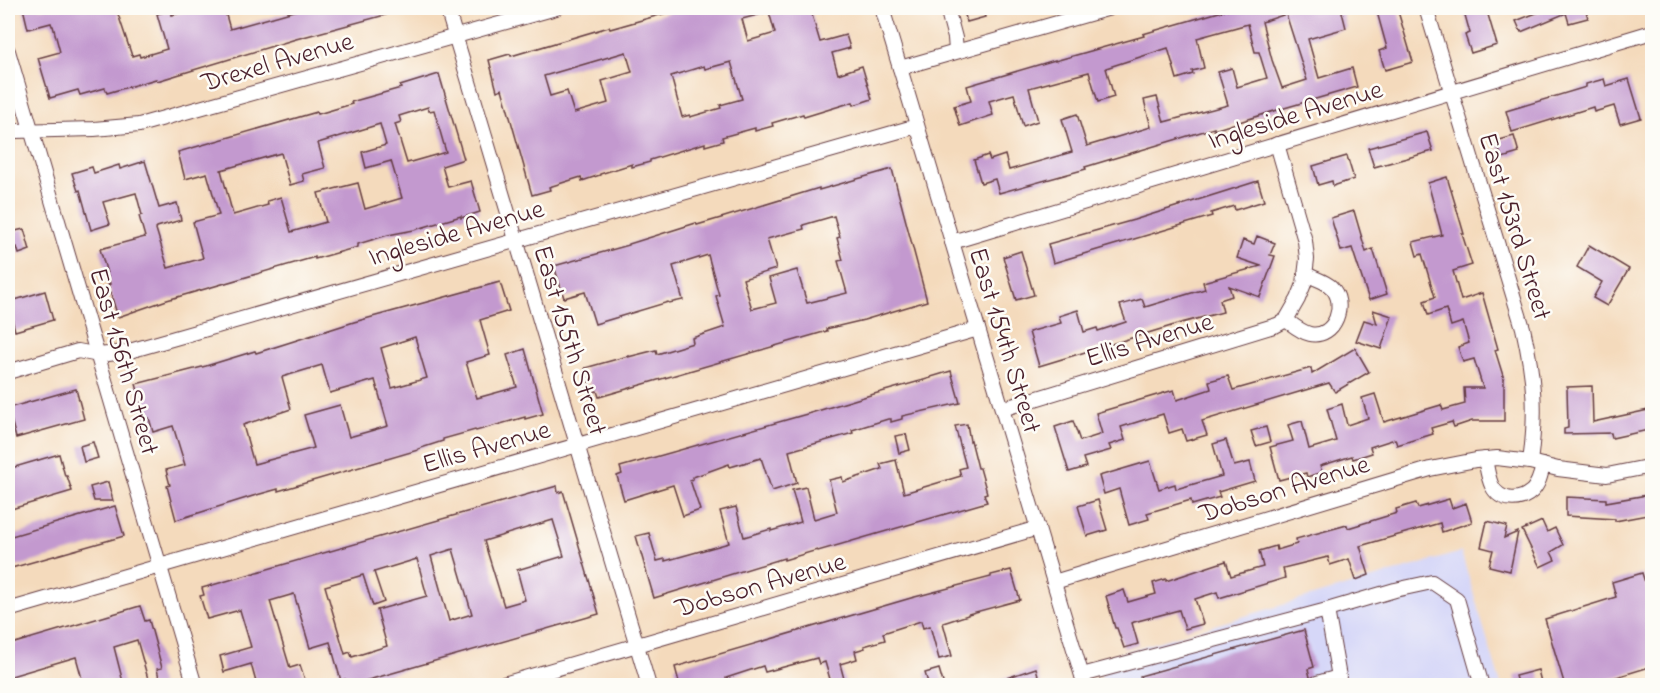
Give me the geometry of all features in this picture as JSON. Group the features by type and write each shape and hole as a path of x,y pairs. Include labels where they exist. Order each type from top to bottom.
{"street":[{"name":"East 155th Street","path":"447,8 649,686"},
{"name":"Drexel Avenue","path":"8,133 139,125 556,8"},
{"name":"East 154th Street","path":"882,8 1083,680"},
{"path":"947,8 956,38 956,51"},
{"path":"900,68 1110,8"},
{"name":"East 153rd Street","path":"1426,8 1523,328 1531,364 1534,431 1540,477 1533,490 1526,496 1507,499 1498,494 1492,486 1485,459"},
{"name":"Ingleside Avenue","path":"952,242 1653,32"},
{"name":"East 156th Street","path":"8,51 195,686"},
{"name":"Ingleside Avenue","path":"8,372 78,351 99,355 126,352 917,126"},
{"path":"1277,144 1305,241 1307,259 1304,284 1286,320 1302,331 1313,335 1324,332 1334,324 1340,311 1339,299 1331,286 1306,274"},
{"name":"Ellis Avenue","path":"1002,409 1277,325 1286,320"},
{"name":"Ellis Avenue","path":"8,610 978,329"},
{"name":"Dobson Avenue","path":"1054,582 1430,469 1497,458 1607,475 1653,466"},
{"name":"Dobson Avenue","path":"497,686 1038,528"},
{"path":"1083,680 1395,590 1432,582 1457,599 1482,686"},
{"path":"1316,686 1317,683 1339,677 1327,610"}],"shaded area":[{"path":"1461,552 1501,685 1104,685 1097,660"}],"building":[{"path":"23,8 116,8 132,56 139,54 140,57 167,49 157,14 171,10 172,15 199,8 224,8 230,29 305,8 400,8 400,11 296,39 157,81 156,79 107,93 105,88 80,95 78,90 50,98 38,58 60,52 53,26 51,23 28,29"},
{"path":"684,8 810,8 820,42 846,35 850,48 832,53 838,74 862,66 872,99 854,105 853,102 804,117 803,114 772,123 773,126 755,131 755,128 722,137 723,141 705,146 705,143 650,160 650,162 632,167 632,164 582,181 581,177 532,195 502,89 497,91 489,60 510,54 511,56 609,27 610,29","holes":["769,12 775,33 748,41 742,19","626,52 632,72 602,81 608,103 574,113 567,91 550,96 544,76","731,62 742,99 720,105 721,108 682,117 671,76 704,66 705,69"]},
{"path":"963,8 983,8 985,17 967,22"},
{"path":"1233,8 1341,8 1346,28 1308,39 1319,78 1352,68 1357,87 999,193 995,179 981,183 974,160 988,155 990,160 1005,155 1009,170 1072,152 1062,119 1077,114 1087,146 1151,127 1144,100 1157,97 1164,122 1228,105 1218,72 1232,68 1237,87 1267,78 1259,52 1255,52 1248,24 1197,38 1204,68 1192,71 1193,74 1177,79 1168,48 1106,68 1114,97 1098,102 1089,72 1029,88 1038,121 1023,126 1014,94 989,101 993,115 960,126 954,106 971,101 967,86 1144,36 1143,34","holes":["1286,14 1307,80 1282,88 1262,22"]},
{"path":"1397,8 1413,62 1385,70 1379,51 1387,48 1377,12"},
{"path":"1463,8 1486,8 1497,45 1471,53 1465,35 1470,33"},
{"path":"1549,8 1585,8 1588,18 1569,23 1566,13 1521,32 1516,21"},
{"path":"439,74 464,159 442,166 448,187 471,181 480,212 388,235 358,244 358,247 315,259 315,257 167,300 118,317 100,249 145,237 136,193 103,202 110,224 91,230 80,190 78,191 72,173 92,167 94,173 119,165 120,169 145,161 159,208 177,203 181,220 156,229 168,268 203,258 193,222 219,215 207,173 185,179 178,152 352,104 351,102 401,88 400,86","holes":["428,107 429,111 434,110 446,152 407,163 395,124 401,122 399,116","380,124 386,145 362,152 366,168 391,161 402,198 365,209 358,183 318,193 326,222 291,232 281,197 267,201 268,205 233,215 221,170 281,153 290,185 304,181 302,174 325,168 318,143"]},
{"path":"1604,79 1606,86 1629,79 1641,118 1620,124 1614,106 1594,112 1593,107 1512,132 1506,111 1586,87 1586,84"},
{"path":"1427,132 1433,151 1374,167 1368,148"},
{"path":"1514,136 1519,153 1502,158 1496,141"},
{"path":"1347,156 1354,179 1333,186 1332,181 1318,185 1313,166"},
{"path":"892,169 927,301 599,397 597,391 592,392 585,368 656,350 657,354 693,343 692,338 725,327 708,255 673,266 683,300 668,302 595,324 585,292 564,298 554,266 696,223 697,225 819,188 819,190","holes":["834,216 840,237 837,238 843,260 838,261 847,293 807,303 797,270 769,278 776,303 752,309 743,279 776,269 767,239 804,229 803,225"]},
{"path":"1447,177 1472,265 1453,271 1461,300 1482,293 1504,379 1504,421 1472,421 1454,427 1452,422 1431,428 1433,434 1397,445 1395,439 1370,447 1372,453 1353,459 1352,456 1320,466 1322,472 1307,477 1306,473 1279,480 1270,447 1293,441 1288,425 1302,421 1309,449 1336,441 1327,409 1342,404 1347,425 1368,418 1362,398 1375,394 1384,422 1441,405 1443,410 1465,404 1464,388 1483,388 1474,359 1463,362 1458,347 1469,343 1463,322 1451,326 1446,309 1428,315 1424,301 1435,297 1422,254 1417,256 1413,242 1442,235 1428,183"},
{"path":"1258,181 1264,201 1235,210 1234,206 1211,213 1212,216 1053,263 1048,244"},
{"path":"1354,211 1366,252 1373,249 1387,294 1369,300 1352,248 1341,251 1331,218"},
{"path":"24,229 30,250 19,254 11,232"},
{"path":"1257,236 1275,243 1270,255 1275,256 1260,297 1229,286 1232,296 1220,300 1223,312 1039,366 1029,332 1061,323 1059,316 1078,310 1084,332 1097,328 1098,331 1126,322 1120,305 1142,299 1145,307 1205,289 1203,282 1261,266 1237,258 1243,240 1254,244"},
{"path":"1589,245 1629,269 1607,306 1593,298 1602,282 1577,267"},
{"path":"1021,251 1034,295 1016,300 1003,257"},
{"path":"500,282 509,311 480,320 490,355 466,362 477,398 517,387 507,355 525,349 543,414 443,439 443,441 418,450 176,520 167,486 170,485 166,470 185,465 173,426 153,432 149,418 146,419 136,384 255,351 256,353 354,322","holes":["415,337 427,378 392,388 381,348","322,365 330,393 375,380 388,426 349,437 340,405 304,415 314,448 254,464 243,425 291,409 282,377"]},
{"path":"45,291 53,320 15,331 8,302"},
{"path":"1373,310 1392,316 1381,349 1356,341 1364,320 1377,324"},
{"path":"1355,348 1369,372 1335,392 1329,383 1202,421 1207,435 1186,441 1182,429 1169,433 1163,414 1121,427 1125,440 1109,445 1111,450 1083,458 1086,467 1069,472 1055,427 1073,421 1080,441 1102,434 1096,413 1174,390 1177,400 1211,389 1209,381 1228,376 1233,390 1311,368 1312,374"},
{"path":"951,371 960,403 902,416 902,419 891,422 891,419 888,419 852,430 853,433 789,451 797,483 772,491 761,458 730,467 729,464 693,477 690,480 700,510 683,516 673,485 624,500 617,476 622,474 620,467"},
{"path":"1592,386 1593,422 1653,409 1653,429 1612,438 1611,433 1564,434 1564,429 1568,428 1567,387"},
{"path":"76,389 84,419 16,438 8,408"},
{"path":"967,424 970,441 987,493 984,494 987,502 818,551 784,560 784,558 654,598 636,536 649,533 657,561 665,559 665,561 729,543 720,511 736,507 744,537 801,522 792,490 806,487 814,519 837,512 829,480 842,477 843,482 882,469 880,464 896,460 904,493 961,476 959,469 966,467 955,426"},
{"path":"1266,427 1270,442 1256,446 1251,431"},
{"path":"906,434 910,450 899,453 895,436"},
{"path":"1226,440 1234,466 1250,462 1255,481 1218,492 1220,497 1192,505 1191,500 1147,513 1149,519 1129,525 1119,489 1104,494 1099,476 1150,461 1159,489 1175,484 1176,489 1222,476 1213,444"},
{"path":"93,442 98,458 84,462 80,446"},
{"path":"59,454 72,491 8,510 8,469"},
{"path":"108,482 113,501 94,501 90,487"},
{"path":"557,486 558,493 563,491 599,614 347,686 345,679 341,681 330,642 310,648 294,594 270,601 290,668 300,665 307,686 257,686 251,664 224,672 220,656 251,647 240,610 207,619 200,596 204,595 202,588","holes":["553,520 564,556 517,570 525,600 504,606 484,541","453,549 472,614 449,621 431,556","417,559 427,596 377,610 387,646 352,657 350,652 345,654 325,586 363,575 373,606 384,602 374,572"]},
{"path":"1653,494 1653,514 1615,521 1615,519 1566,516 1566,497 1606,499 1606,502"},
{"path":"1449,499 1452,508 1466,503 1472,522 1442,532 1440,523 1360,546 1369,575 1356,580 1349,559 1330,565 1328,557 1283,568 1285,578 1219,598 1217,592 1195,599 1203,624 1185,629 1179,610 1134,622 1132,623 1138,644 1124,648 1117,628 1115,628 1106,596 1124,590 1128,602 1156,594 1153,583 1166,579 1166,581 1226,561 1231,576 1263,567 1259,551 1276,546 1277,550 1297,544 1296,539 1347,525 1348,528 1397,513 1396,509 1416,503 1418,508"},
{"path":"1098,500 1107,530 1087,536 1078,506"},
{"path":"115,506 124,536 8,569 8,537"},
{"path":"1487,521 1507,526 1504,538 1518,532 1510,571 1489,566 1493,550 1481,547"},
{"path":"1542,521 1547,532 1555,528 1563,545 1551,552 1555,560 1540,567 1522,530"},
{"path":"1011,570 1020,600 943,623 952,656 939,659 930,626 923,628 921,621 883,633 885,640 864,646 865,648 855,651 857,659 840,664 846,686 832,686 825,662 819,664 817,658 765,672 763,666 726,678 728,686 680,686 675,667"},
{"path":"1642,573 1653,607 1653,666 1587,686 1565,686 1545,619 1616,597 1612,582"},
{"path":"140,606 145,621 149,620 162,668 157,669 161,686 150,686 137,640 114,647 124,686 113,686 112,681 95,686 84,686 76,657 8,677 8,645"},
{"path":"1304,630 1314,667 1308,669 1310,677 1307,683 1300,686 1143,686 1140,676"},
{"path":"1036,668 1041,686 992,686 991,683"},
{"path":"939,669 944,686 929,686 925,673"},
{"path":"1538,670 1542,686 1518,686 1515,676"}]}
